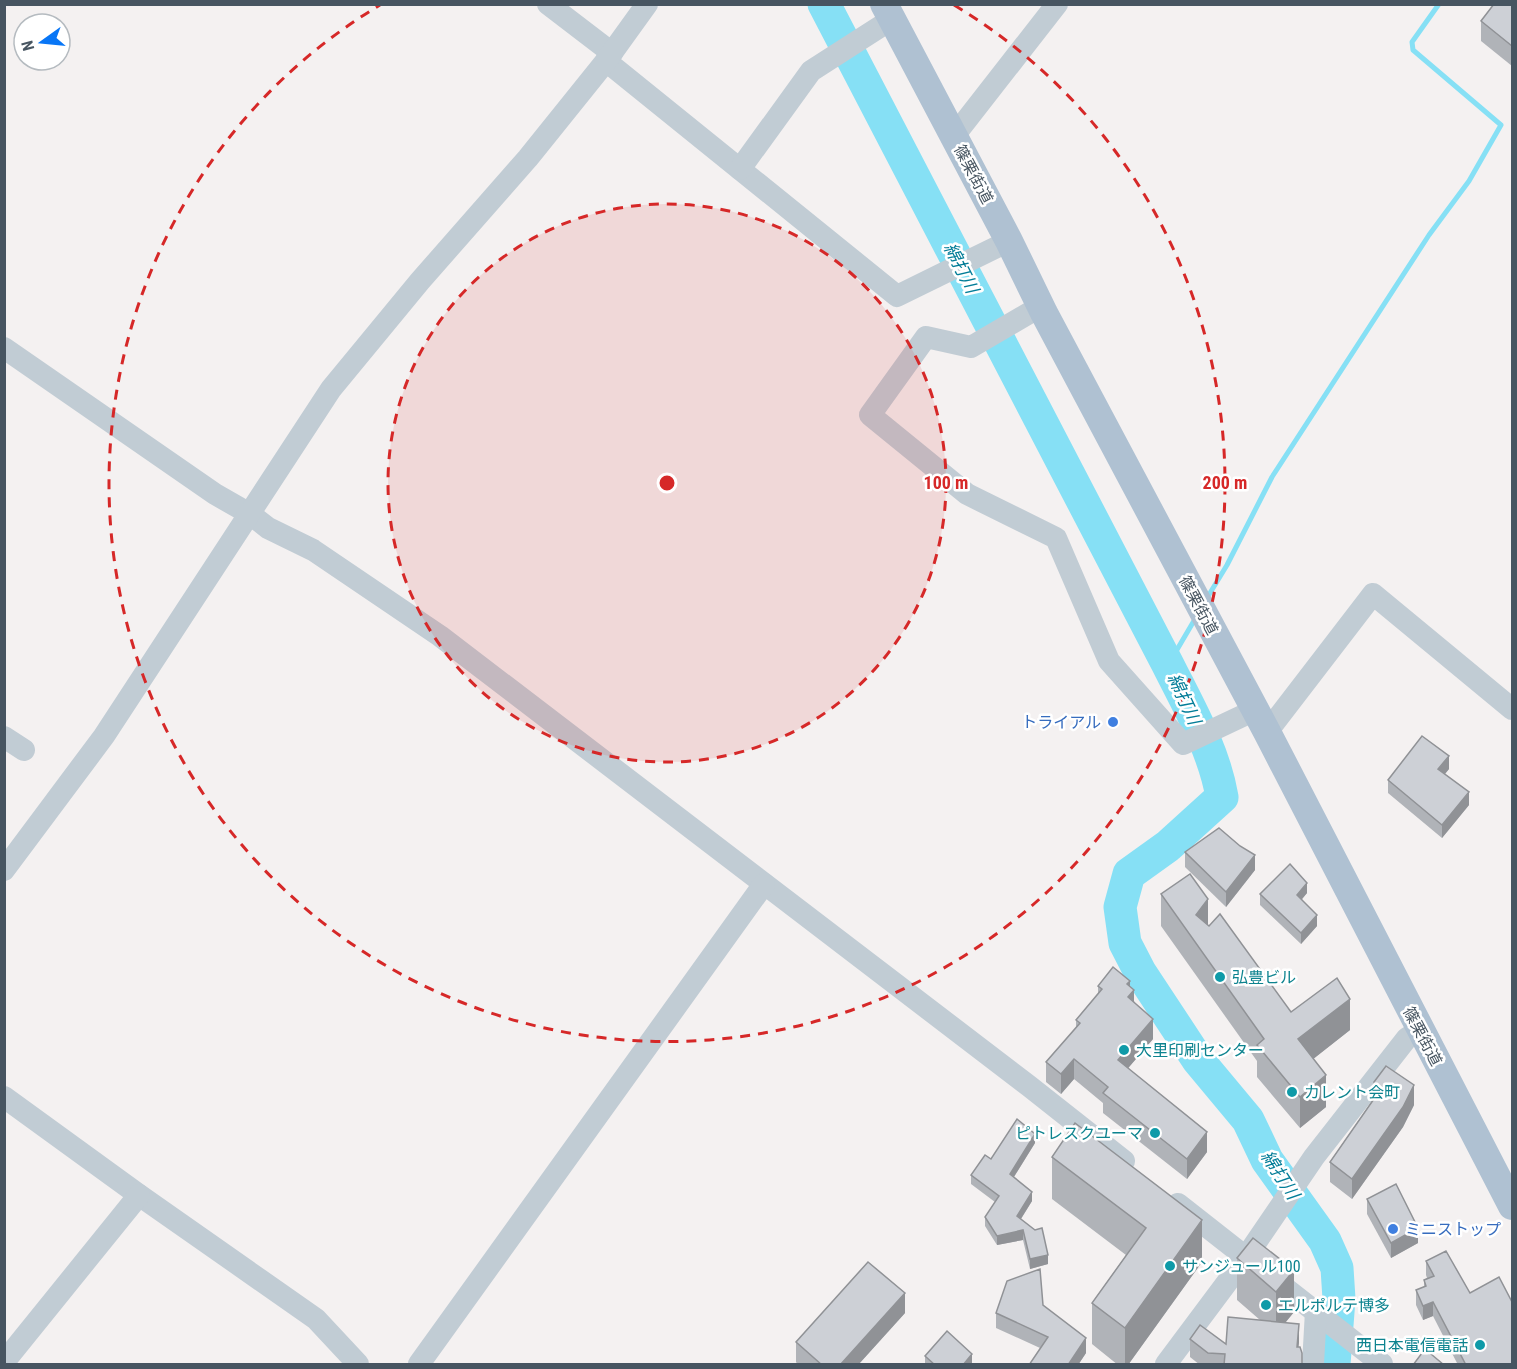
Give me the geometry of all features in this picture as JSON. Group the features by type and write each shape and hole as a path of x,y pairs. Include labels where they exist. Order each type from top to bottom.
{"main road":[{"name":"篠栗街道","path":"888,12 1261,721 1512,1206"}],"street":[{"path":"548,4 740,169 897,296 1010,241"},
{"path":"4,870 104,736 331,389 420,281 528,158 609,57 647,4"},
{"path":"954,136 1058,4"},
{"path":"740,169 811,71 888,12"},
{"path":"1041,306 971,346 926,337 870,415 967,494 1056,538 1108,661 1183,744 1261,721 1373,594 1512,709"},
{"path":"5,349 215,494 250,514 268,528 314,550 440,636 1029,1086 1142,1176"},
{"path":"4,737 24,750"},
{"path":"419,1365 764,884"},
{"path":"1166,1365 1246,1257 1314,1157 1407,1038 1419,1029"},
{"path":"4,1097 316,1319 358,1365"},
{"path":"1161,1191 1382,1365"},
{"path":"4,1362 139,1195"},
{"path":"1313,1365 1323,1317"}],"building":[{"path":"1494,4 1512,4 1512,46 1481,21"},
{"path":"1422,736 1449,756 1438,769 1469,792 1442,825 1388,780"},
{"path":"1219,828 1240,846 1255,855 1226,892 1185,852"},
{"path":"1290,864 1307,883 1297,895 1317,915 1301,933 1260,894"},
{"path":"1190,874 1208,899 1196,915 1209,926 1220,914 1291,1012 1337,978 1350,999 1298,1039 1326,1075 1300,1097 1257,1045 1264,1039 1161,894"},
{"path":"1113,967 1130,981 1127,984 1134,990 1128,997 1153,1019 1118,1060 1207,1132 1187,1159 1103,1093 1108,1087 1074,1059 1061,1074 1046,1062 1080,1023 1076,1020 1102,989 1098,986"},
{"path":"1386,1066 1414,1085 1403,1107 1352,1179 1330,1162 1376,1096 1374,1082"},
{"path":"1017,1119 1035,1134 1010,1174 1032,1192 1017,1216 1035,1230 1042,1228 1048,1255 1030,1259 1023,1230 997,1236 985,1217 999,1196 971,1175 985,1155 991,1159"},
{"path":"1075,1123 1202,1220 1125,1328 1092,1303 1146,1228 1052,1157"},
{"path":"1396,1184 1418,1228 1391,1243 1367,1199"},
{"path":"1253,1238 1294,1270 1276,1292 1237,1258"},
{"path":"1446,1251 1470,1293 1499,1277 1512,1302 1512,1365 1466,1365 1433,1302 1423,1306 1416,1290 1426,1286 1424,1280 1434,1276 1426,1261"},
{"path":"868,1262 905,1293 840,1365 822,1365 796,1342"},
{"path":"1040,1269 1043,1305 1086,1338 1068,1365 1029,1365 1048,1337 996,1313 1007,1281"},
{"path":"1228,1317 1299,1324 1297,1347 1300,1347 1302,1353 1302,1365 1224,1365 1225,1354 1208,1353 1190,1339 1200,1325 1226,1344"},
{"path":"947,1331 972,1354 963,1365 935,1365 925,1356"},
{"path":"1425,1349 1444,1365 1413,1365"}],"waterway":[{"name":"綿打川","path":"824,4 1168,665 1207,746 1222,797 1168,846 1129,874 1120,907 1125,943 1140,972 1198,1060 1248,1120 1267,1160 1325,1241 1337,1268 1339,1299 1334,1364"},
{"path":"1207,598 1227,565 1272,477 1429,235 1469,181 1501,125 1413,50 1412,42 1439,4"},
{"path":"1168,665 1195,619"}],"place":[{"name":"トライアル","path":"1113,722"},
{"name":"弘豊ビル","path":"1220,977"},
{"name":"大里印刷センター","path":"1124,1050"},
{"name":"カレント会町","path":"1292,1092"},
{"name":"ピトレスクユーマ","path":"1155,1133"},
{"name":"ミニストップ","path":"1393,1229"},
{"name":"サンジュール100","path":"1170,1266"},
{"name":"エルポルテ博多","path":"1266,1305"},
{"name":"西日本電信電話","path":"1480,1345"}]}
